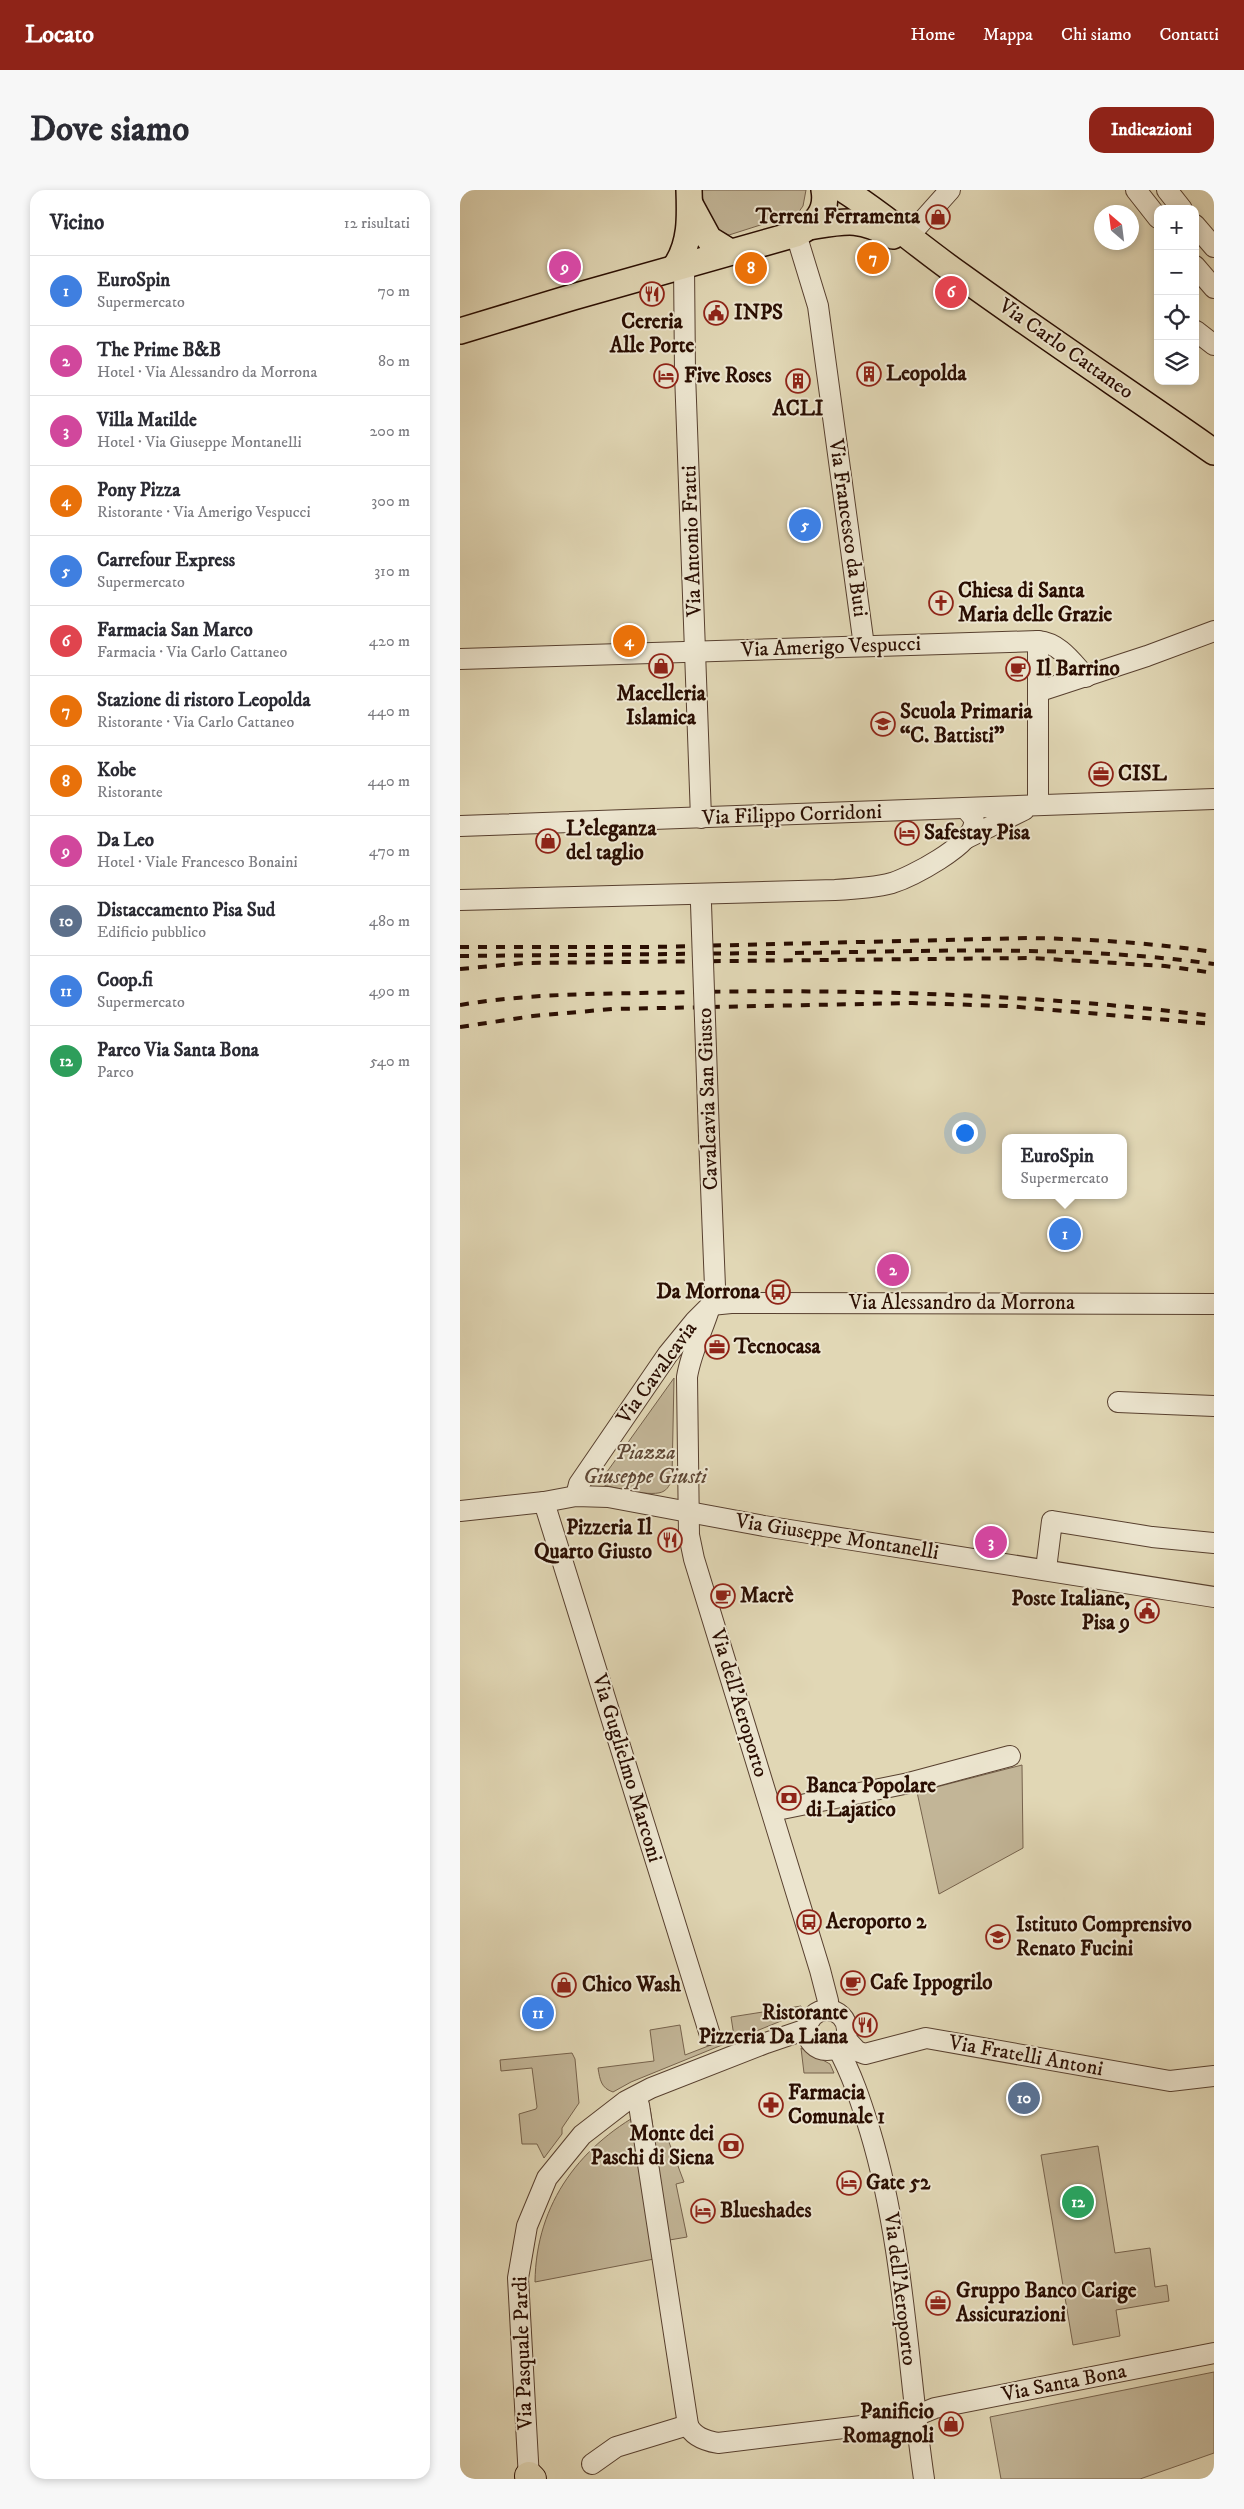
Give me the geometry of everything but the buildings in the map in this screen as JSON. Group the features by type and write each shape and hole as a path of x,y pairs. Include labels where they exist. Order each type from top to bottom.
{"main road":[{"path":"803,230 823,211 824,190"},
{"name":"Via Carlo Cattaneo","path":"844,190 878,213 913,242 1214,452"},
{"path":"689,196 709,239 730,252"},
{"path":"680,266 688,237 689,196"},
{"name":"Via Carlo Cattaneo","path":"460,332 803,230 856,222 873,225 896,238 913,242"}],"street":[{"path":"913,242 950,190"},
{"path":"1136,190 1161,205"},
{"name":"Via Francesco da Buti","path":"803,230 819,314 864,646"},
{"path":"1199,230 1214,247"},
{"name":"Via Antonio Fratti","path":"680,266 701,818"},
{"path":"1199,271 1214,288"},
{"path":"1199,333 1214,344"},
{"path":"1040,691 1086,677 1214,631"},
{"path":"460,900 700,898 835,890 885,884 919,871 965,839 1034,806 1040,691 1038,642 1052,644 1060,649 1086,677"},
{"name":"Via Amerigo Vespucci","path":"460,659 696,650 1038,642"},
{"name":"Via Filippo Corridoni","path":"460,826 1214,799"},
{"path":"965,808 974,821 974,826 965,839"},
{"name":"Cavalcavia San Giusto","path":"700,898 715,1265 715,1287 711,1305"},
{"name":"Via Alessandro da Morrona","path":"711,1305 731,1302 1214,1304"},
{"path":"688,1511 687,1377 694,1344 711,1305"},
{"name":"Via Cavalcavia","path":"576,1496 579,1484 668,1354 694,1321 711,1305"},
{"path":"1118,1402 1214,1406"},
{"name":"Via Giuseppe Montanelli","path":"460,1511 544,1502 576,1496 608,1497 782,1529 1046,1569 1214,1597"},
{"name":"Via Guglielmo Marconi","path":"544,1502 710,2035"},
{"name":"Via dell'Aeroporto","path":"688,1511 693,1554 820,1970 828,2001 828,2010"},
{"path":"1046,1569 1052,1521 1152,1537 1214,1543"},
{"path":"772,1810 909,1783 1010,1756"},
{"path":"828,2010 840,2014 844,2019 847,2031 841,2043 824,2050 809,2038 807,2029 815,2014 828,2010"},
{"name":"Via Pasquale Pardi","path":"530,2478 518,2278 527,2226 548,2178 582,2134 626,2101 651,2088 807,2029"},
{"name":"Via Fratelli Antoni","path":"841,2043 865,2054 926,2038 1170,2081 1214,2076"},
{"name":"Via dell'Aeroporto","path":"841,2043 859,2096 889,2202 924,2479"},
{"path":"592,2464 616,2447 688,2425 662,2252 655,2222 639,2105"},
{"name":"Via Santa Bona","path":"688,2425 698,2436 718,2443 894,2422 935,2408 1214,2353"}],"green space":[{"path":"702,190 806,190 803,206 798,213 729,235 716,228 708,217"},
{"name":"Piazza Giuseppe Giusti","path":"674,1378 672,1477 668,1487 659,1493 652,1493 634,1492 604,1485 604,1476"},
{"path":"1022,1765 1023,1848 939,1894 917,1792"},
{"path":"801,2006 802,2008 781,2021 631,2082 613,2092 606,2088 600,2080 598,2068 654,2061 650,2030 680,2025 685,2055 734,2036 731,2017"},
{"path":"801,2048 830,2064 834,2073 804,2073"},
{"path":"572,2053 575,2059 579,2103 562,2128 562,2134 544,2158 537,2144 522,2144 519,2114 536,2109 537,2107 532,2068 501,2071 500,2060"},
{"path":"650,2108 655,2141 667,2137 684,2182 676,2184 687,2237 652,2243 654,2259 535,2282 537,2253 544,2226 554,2201 567,2178 603,2139"},
{"path":"1098,2146 1115,2253 1150,2248 1155,2287 1167,2285 1169,2301 1116,2310 1120,2336 1073,2345 1041,2155"},
{"path":"1214,2372 1214,2453 1140,2479 1001,2479 990,2417"}],"railway":[{"path":"460,947 652,947 1027,938 1121,942 1214,952"},
{"path":"795,953 1057,952 1110,954 1214,964"},
{"path":"460,956 777,953"},
{"path":"460,969 524,963 1031,958 1165,966 1214,973"},
{"path":"460,1005 518,998 577,994 760,991 1020,998 1214,1016"},
{"path":"460,1027 533,1016 612,1009 912,1003 1007,1006 1214,1024"}],"place":[{"name":"Terreni Ferramenta","path":"938,217"},
{"name":"Stazione di ristoro Leopolda","path":"873,258"},
{"name":"Da Leo","path":"565,267"},
{"name":"Kobe","path":"751,268"},
{"name":"Farmacia San Marco","path":"951,292"},
{"name":"Cereria Alle Porte","path":"652,294"},
{"name":"INPS","path":"716,313"},
{"name":"Leopolda","path":"869,374"},
{"name":"Five Roses","path":"666,376"},
{"name":"ACLI","path":"798,381"},
{"name":"Carrefour Express","path":"805,525"},
{"name":"Chiesa di Santa Maria delle Grazie","path":"941,603"},
{"name":"Pony Pizza","path":"629,641"},
{"name":"Macelleria Islamica","path":"661,666"},
{"name":"Il Barrino","path":"1018,669"},
{"name":"Scuola Primaria “C. Battisti”","path":"883,724"},
{"name":"CISL","path":"1101,774"},
{"name":"Safestay Pisa","path":"907,833"},
{"name":"L'eleganza del taglio","path":"548,841"},
{"name":"EuroSpin","path":"1065,1234"},
{"name":"The Prime B&B","path":"893,1270"},
{"name":"Da Morrona","path":"778,1292"},
{"name":"Tecnocasa","path":"717,1347"},
{"name":"Pizzeria Il Quarto Giusto","path":"670,1540"},
{"name":"Villa Matilde","path":"991,1542"},
{"name":"Macrè","path":"723,1596"},
{"name":"Poste Italiane, Pisa 9","path":"1147,1611"},
{"name":"Banca Popolare di Lajatico","path":"789,1798"},
{"name":"Aeroporto 2","path":"809,1922"},
{"name":"Istituto Comprensivo Renato Fucini","path":"998,1937"},
{"name":"Cafe Ippogrilo","path":"853,1983"},
{"name":"Chico Wash","path":"564,1985"},
{"name":"Coop.fi","path":"538,2013"},
{"name":"Ristorante Pizzeria Da Liana","path":"865,2025"},
{"name":"Distaccamento Pisa Sud","path":"1024,2098"},
{"name":"Farmacia Comunale 1","path":"771,2105"},
{"name":"Monte dei Paschi di Siena","path":"731,2146"},
{"name":"Gate 52","path":"849,2183"},
{"name":"Parco Via Santa Bona","path":"1078,2202"},
{"name":"Blueshades","path":"703,2211"},
{"name":"Gruppo Banco Carige Assicurazioni","path":"938,2303"},
{"name":"Panificio Romagnoli","path":"951,2424"}]}
